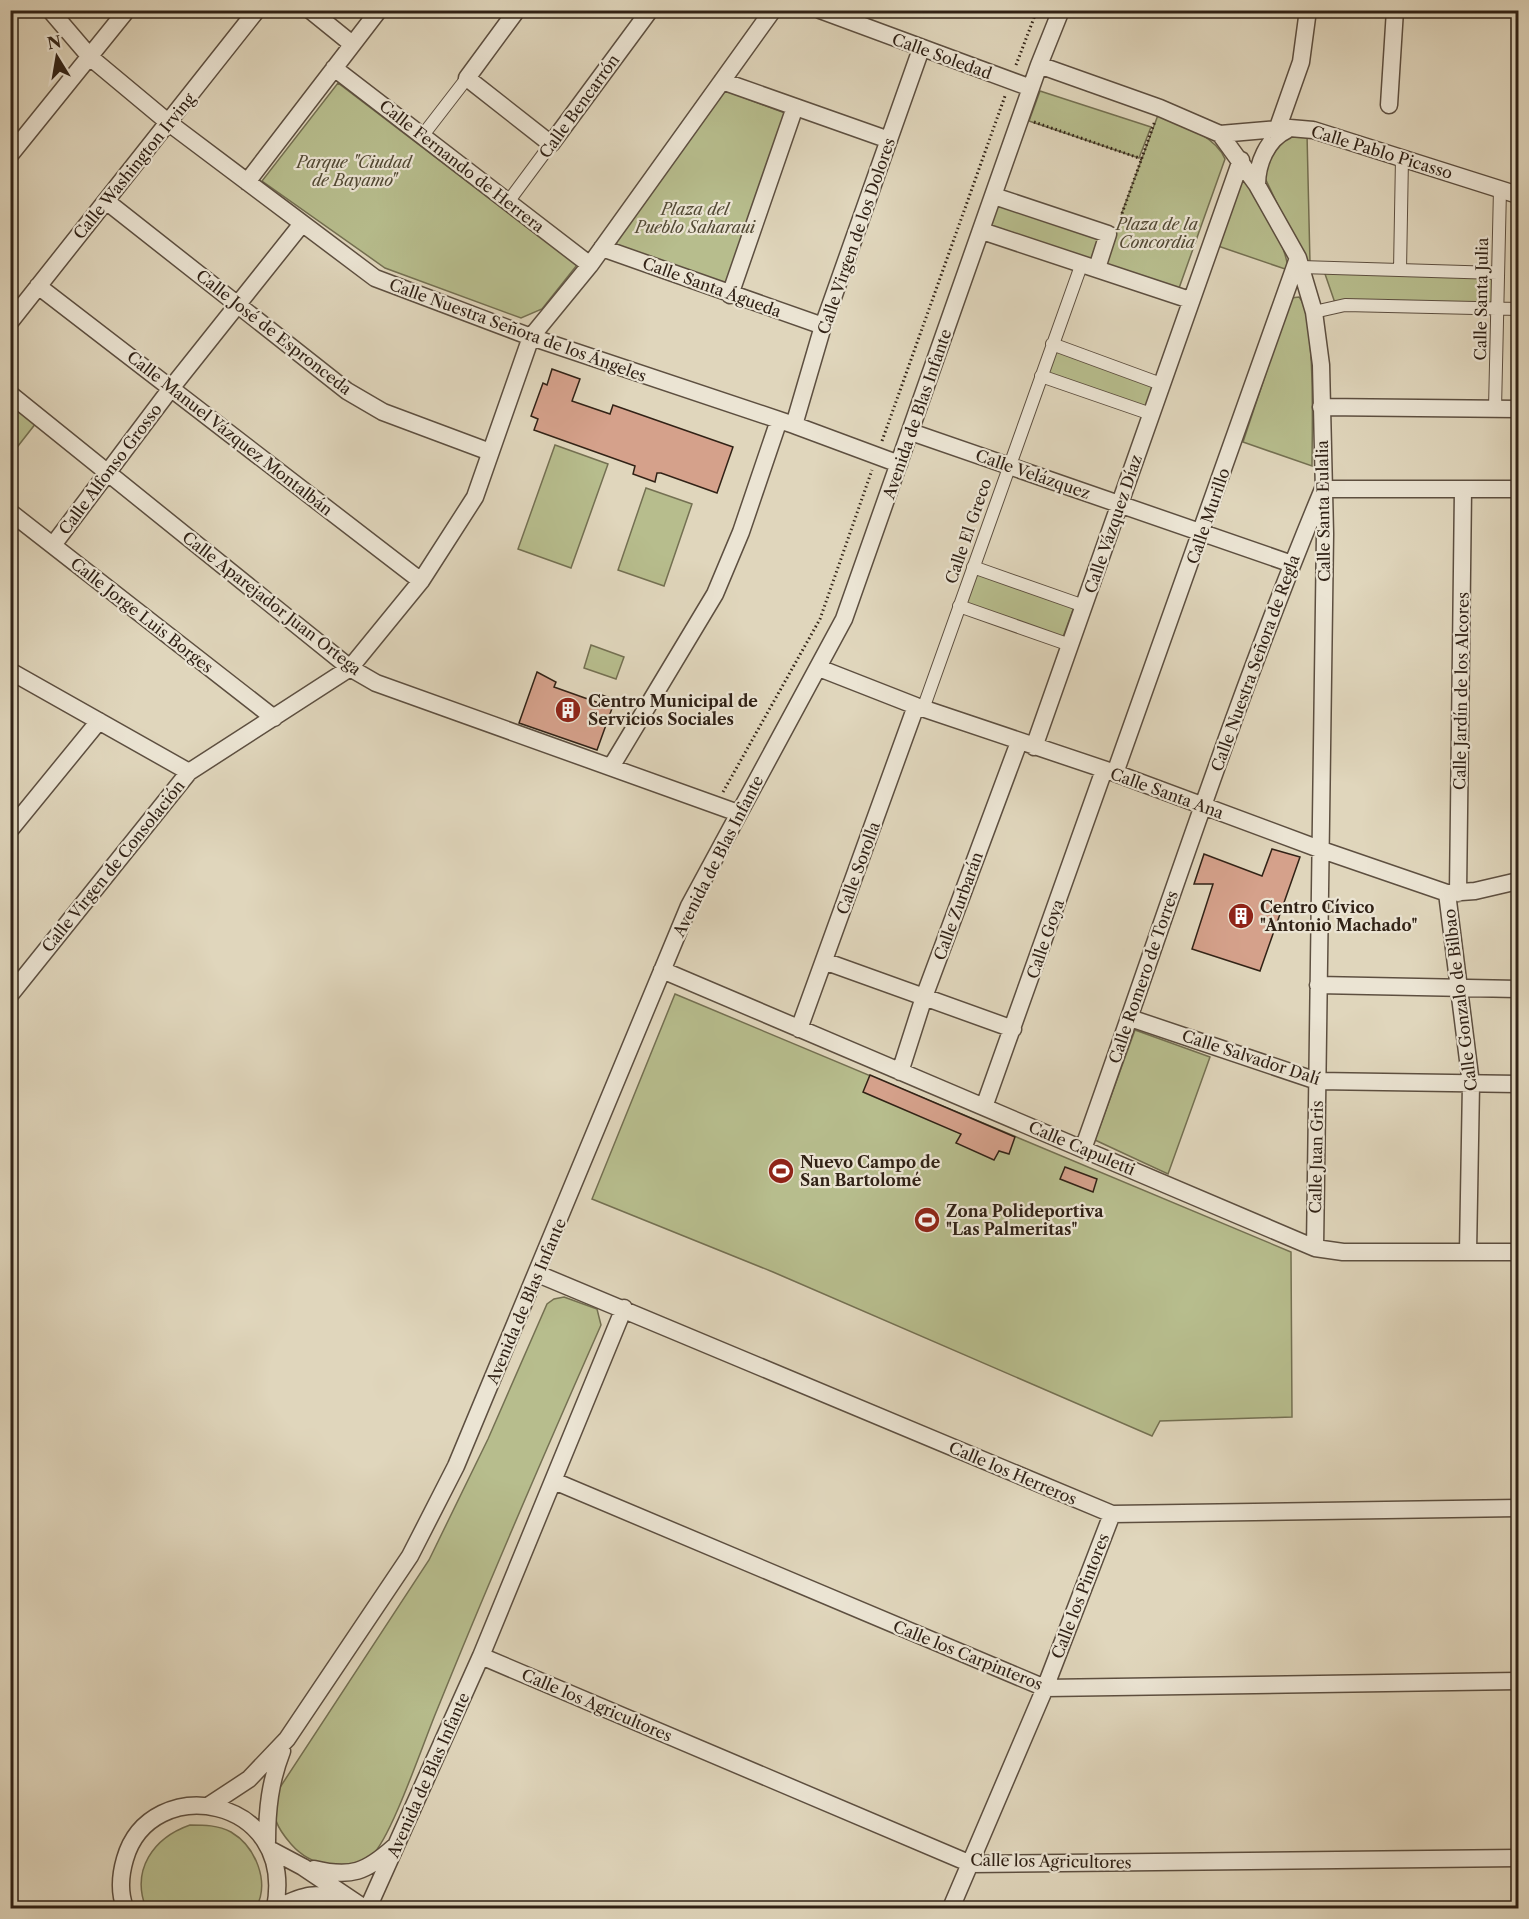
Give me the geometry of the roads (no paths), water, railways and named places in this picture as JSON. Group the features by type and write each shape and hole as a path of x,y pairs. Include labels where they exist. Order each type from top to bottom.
{"street":[{"name":"Calle Nuestra Señora de los Ángeles","path":"50,10 91,58 169,123 301,225 388,285 531,337 787,422 899,464"},
{"path":"12,151 91,58 128,10"},
{"name":"Calle Washington Irving","path":"10,322 257,10"},
{"path":"310,10 352,44"},
{"path":"247,182 379,10"},
{"path":"423,135 517,10"},
{"name":"Calle Bencarrón","path":"508,202 650,10"},
{"name":"Calle Virgen de Consolación","path":"13,986 189,772 350,668 421,581 476,497 531,337 590,265 773,10"},
{"name":"Calle Soledad","path":"820,10 1031,88"},
{"name":"Avenida de Blas Infante","path":"208,1806 249,1779 287,1739 375,1610 434,1513 476,1423 689,906 819,668 854,593 1039,65 1061,10"},
{"path":"1257,185 1260,165 1266,151 1284,129 1301,62 1308,10"},
{"path":"1389,105 1395,10"},
{"name":"Calle Virgen de los Dolores","path":"611,767 715,594 787,422 921,49"},
{"name":"Calle Pablo Picasso","path":"1039,65 1160,108 1220,134 1284,129 1313,130 1518,195"},
{"name":"Calle Fernando de Herrera","path":"334,68 590,265"},
{"path":"467,78 551,144"},
{"path":"722,81 889,140"},
{"path":"730,295 795,107"},
{"name":"Calle Santa Eulalia","path":"1220,134 1257,185 1299,262 1314,312 1321,366 1325,534 1322,850"},
{"path":"1400,270 1402,158"},
{"name":"Calle Vázquez Díaz","path":"1027,745 1070,645 1241,160"},
{"name":"Calle Santa Julia","path":"1495,409 1500,189"},
{"path":"994,196 1108,234 1089,265"},
{"name":"Calle José de Espronceda","path":"106,201 347,391 383,412 490,452"},
{"name":"Calle Alfonso Grosso","path":"53,545 172,387 301,225"},
{"path":"982,231 1190,300"},
{"name":"Calle Santa Águeda","path":"602,248 823,326"},
{"path":"1299,262 1400,270 1497,273"},
{"name":"Calle Murillo","path":"1109,772 1203,532 1299,262"},
{"name":"Calle El Greco","path":"920,707 974,567 1052,344 1089,265"},
{"name":"Calle Manuel Vázquez Montalbán","path":"38,286 421,581"},
{"path":"1314,312 1345,305 1518,309"},
{"path":"1052,344 1161,384"},
{"path":"1041,376 1151,414"},
{"name":"Calle Aparejador Juan Ortega","path":"10,394 350,668 383,687 738,813"},
{"path":"1322,407 1518,409"},
{"name":"Calle Velázquez","path":"911,432 1292,564"},
{"path":"1323,489 1518,489"},
{"name":"Calle Nuestra Señora de Regla","path":"1202,805 1292,564 1323,489"},
{"name":"Calle Jardín de los Alcores","path":"1453,893 1463,490"},
{"name":"Calle Jorge Luis Borges","path":"10,512 274,718"},
{"path":"974,567 1084,606"},
{"path":"959,606 1070,645"},
{"name":"Calle Santa Ana","path":"819,668 920,707 1202,805 1322,850 1453,893"},
{"path":"10,671 189,772"},
{"name":"Calle Sorolla","path":"799,1029 920,707"},
{"path":"10,830 99,721"},
{"name":"Calle Zurbarán","path":"900,1072 924,997 1027,745"},
{"name":"Calle Goya","path":"984,1107 1109,772"},
{"name":"Calle Romero de Torres","path":"1083,1149 1202,805"},
{"name":"Calle Juan Gris","path":"1314,1248 1322,850"},
{"path":"1453,893 1518,880"},
{"name":"Calle Gonzalo de Bilbao","path":"1453,893 1458,989 1471,1084 1468,1252"},
{"path":"824,961 1013,1029"},
{"name":"Calle Capuletti","path":"662,970 1314,1248 1343,1252 1518,1252"},
{"path":"1318,985 1518,989"},
{"name":"Calle Salvador Dalí","path":"1130,1018 1317,1081 1518,1084"},
{"name":"Calle los Herreros","path":"538,1274 624,1308 1112,1515 1518,1508"},
{"name":"Avenida de Blas Infante","path":"365,1908 399,1843 481,1656 624,1308"},
{"name":"Calle los Carpinteros","path":"554,1481 1045,1688 1518,1681"},
{"name":"Calle los Pintores","path":"951,1908 1045,1688 1112,1515"},
{"name":"Calle los Agricultores","path":"481,1656 971,1864 1518,1858"},
{"name":"Avenida de Blas Infante","path":"269,1846 271,1784 287,1739"},
{"path":"125,1908 121,1899 120,1875 127,1851 141,1830 161,1815 176,1809 208,1806 231,1812 251,1824 269,1846 365,1908"},
{"path":"303,1867 334,1874 350,1874 377,1863 399,1843"},
{"path":"269,1846 277,1869 279,1889 275,1908"},
{"path":"275,1908 301,1897 317,1894 329,1895 365,1908"}],"place":[{"name":"Centro Municipal de Servicios Sociales","path":"568,710"},
{"name":"Centro Cívico \"Antonio Machado\"","path":"1241,916"},
{"name":"Nuevo Campo de San Bartolomé","path":"781,1171"},
{"name":"Zona Polideportiva \"Las Palmeritas\"","path":"927,1220"}],"park label":[{"name":"Parque \"Ciudad de Bayamo\"","path":"354,171"},
{"name":"Plaza del Pueblo Saharaui","path":"695,218"},
{"name":"Plaza de la Concordia","path":"1157,233"}]}
